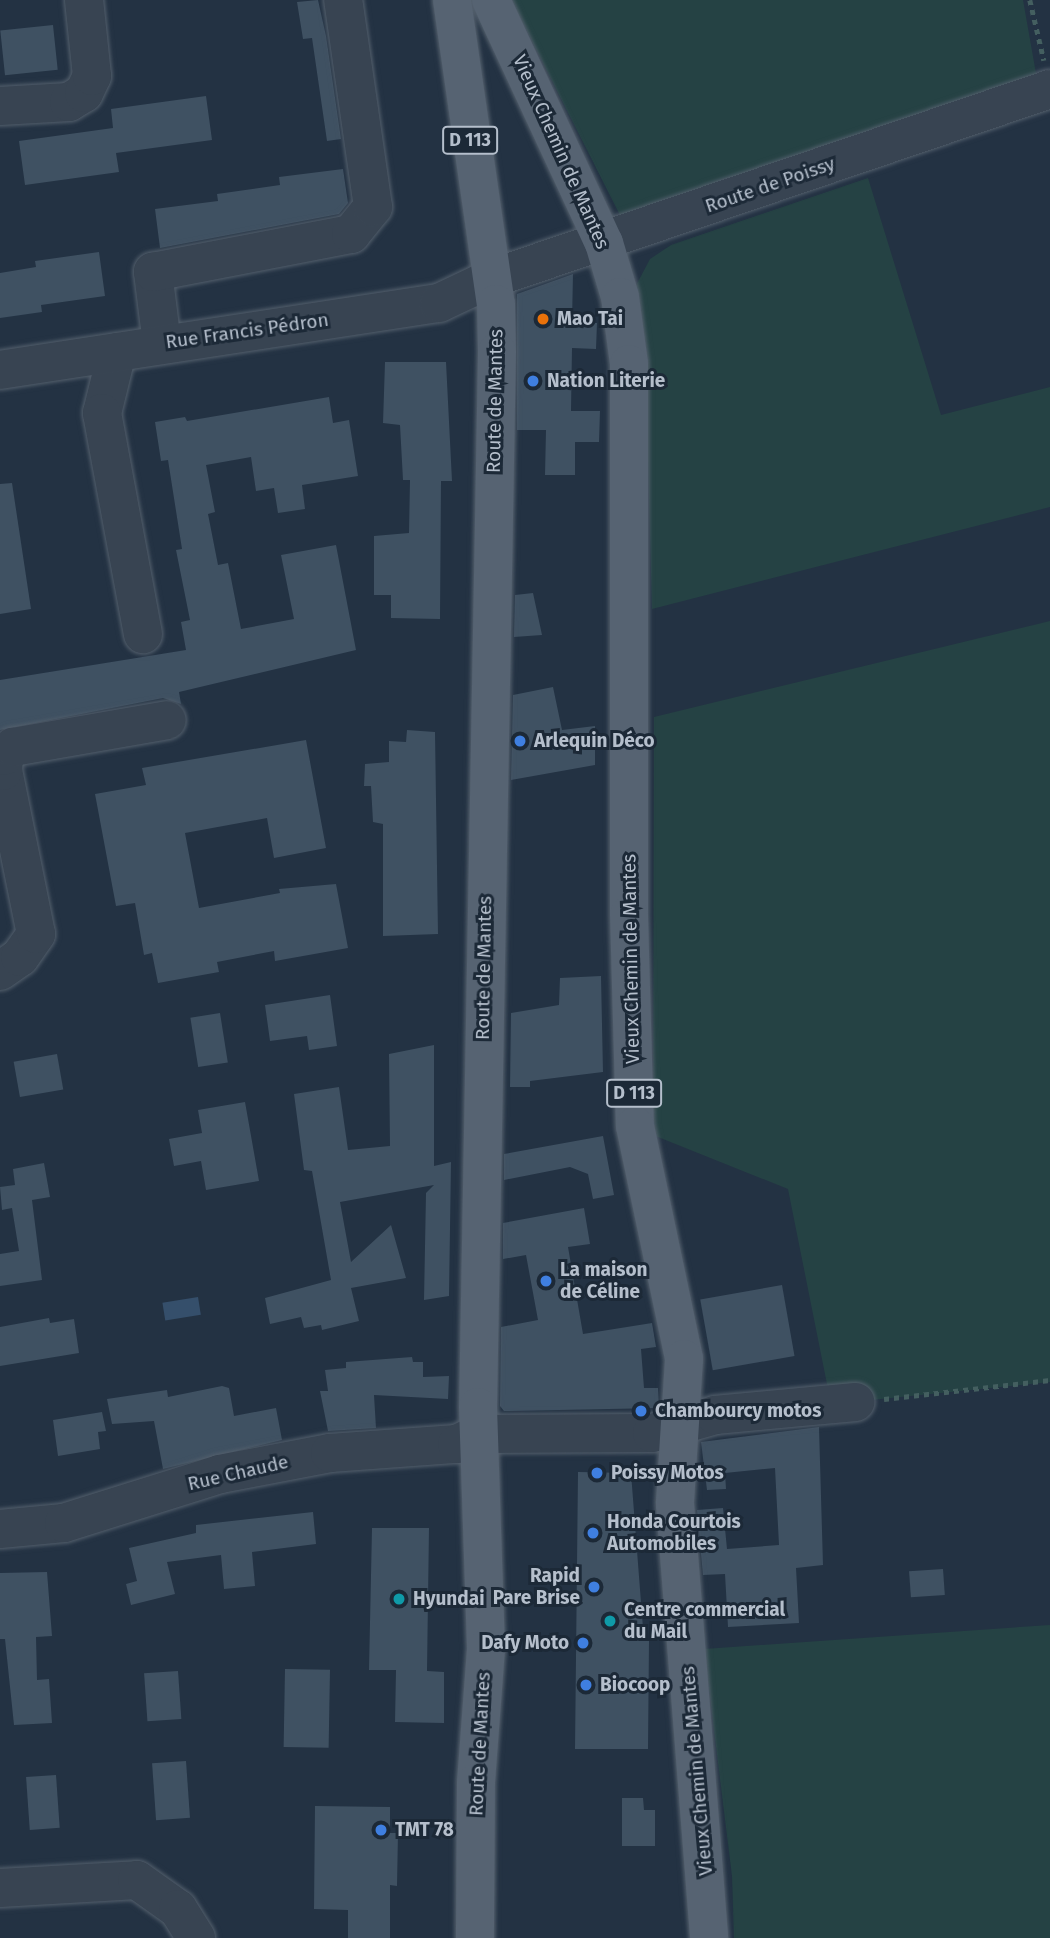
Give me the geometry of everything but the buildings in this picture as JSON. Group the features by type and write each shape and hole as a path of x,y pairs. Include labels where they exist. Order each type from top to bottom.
{"main road":[{"name":"Route de Mantes","path":"452,0 490,279 497,352 488,664 478,1434 486,1649 476,1783 475,1938"},
{"name":"Vieux Chemin de Mantes","path":"491,0 604,243 620,297 629,364 629,915 635,1126 684,1359 675,1504 709,1938"}],"street":[{"path":"0,106 69,102 84,93 92,76 83,0"},
{"path":"162,344 153,272 351,234 373,207 343,0"},
{"name":"Route de Poissy","path":"490,279 604,243 1048,77"},
{"name":"Rue Francis Pédron","path":"0,370 439,303 490,279"},
{"path":"117,352 102,413 143,634"},
{"path":"0,971 20,957 36,934 3,771 4,756 13,747 167,720"},
{"name":"Rue Chaude","path":"0,1529 64,1523 220,1474 330,1453 457,1444 478,1434 652,1433 681,1422 855,1402"},
{"path":"0,1888 137,1880 178,1909 196,1938"}],"path":[{"path":"1030,0 1048,77"},
{"path":"855,1402 1050,1380"}],"green space":[{"path":"511,0 1023,0 1037,79 754,182 726,178 625,225"},
{"path":"868,178 941,415 1050,387 1050,507 652,609 646,386 632,293 650,259 671,245"},
{"path":"1050,621 1050,1382 831,1404 788,1189 653,1135 654,717"},
{"path":"1050,1625 1050,1938 734,1938 732,1876 704,1649"}],"water":[{"path":"198,1297 201,1315 165,1320 162,1303"}],"place":[{"name":"Mao Tai","path":"543,319"},
{"name":"Nation Literie","path":"533,381"},
{"name":"Arlequin Déco","path":"520,741"},
{"name":"La maison de Céline","path":"546,1281"},
{"name":"Chambourcy motos","path":"641,1411"},
{"name":"Poissy Motos","path":"597,1473"},
{"name":"Honda Courtois Automobiles","path":"593,1533"},
{"name":"Rapid Pare Brise","path":"594,1587"},
{"name":"Hyundai","path":"399,1599"},
{"name":"Centre commercial du Mail","path":"610,1621"},
{"name":"Dafy Moto","path":"583,1643"},
{"name":"Biocoop","path":"586,1685"},
{"name":"TMT 78","path":"381,1830"}]}
